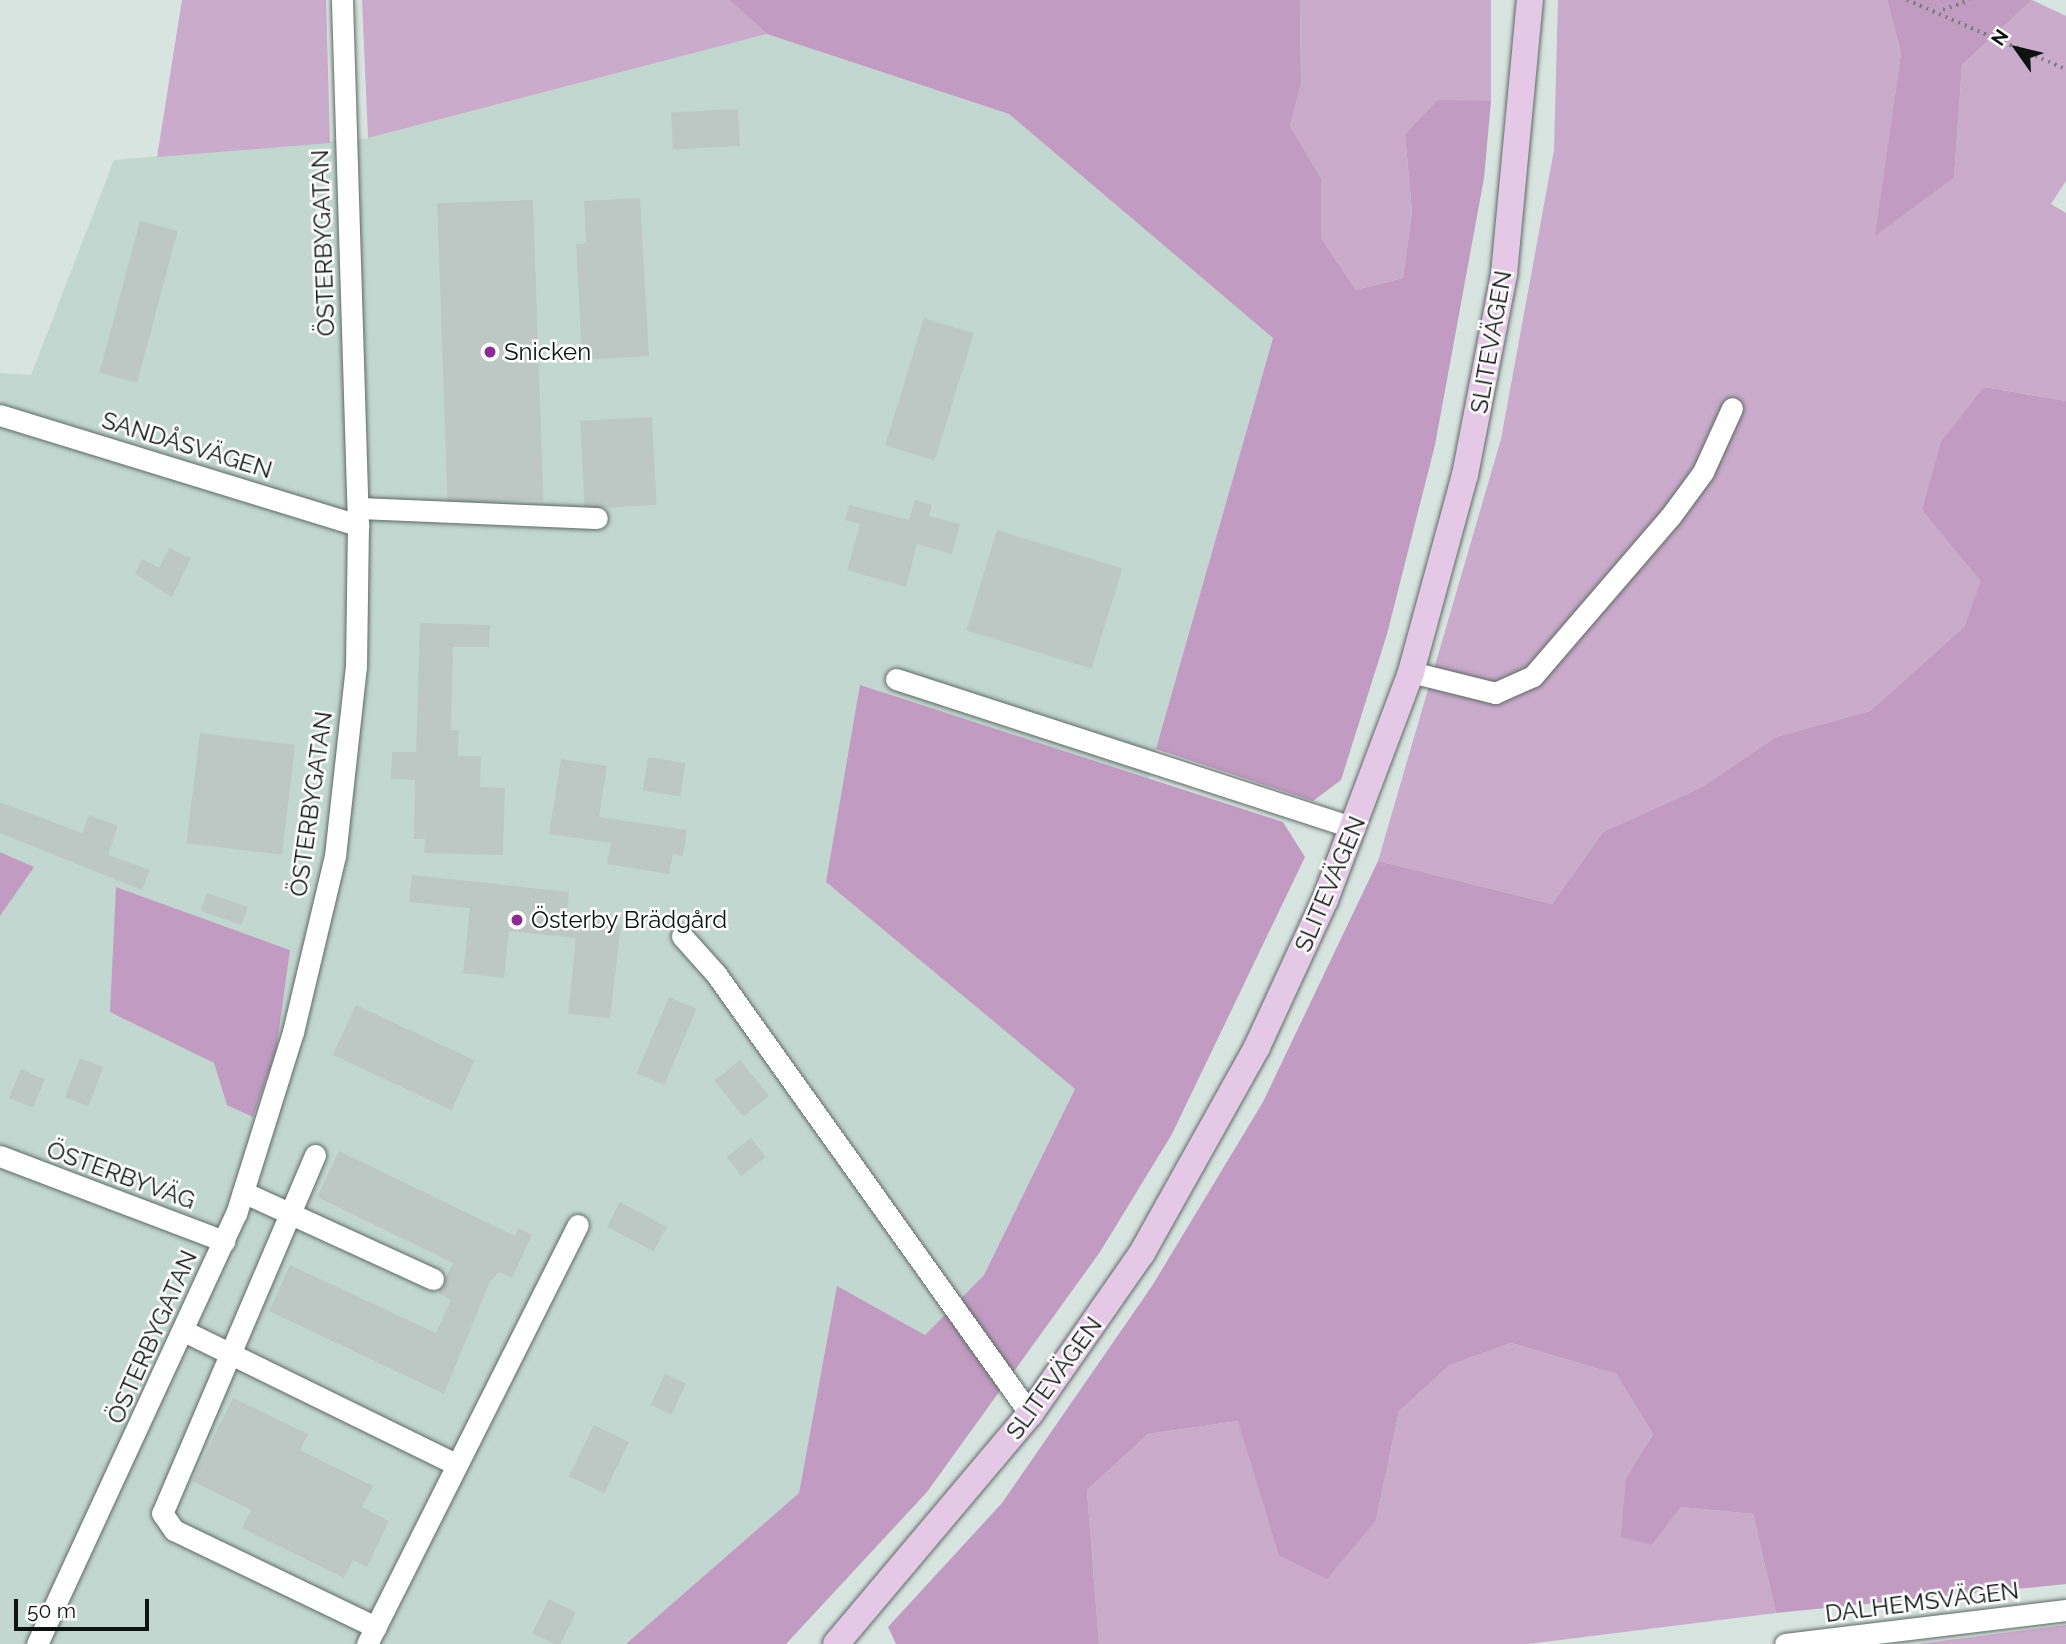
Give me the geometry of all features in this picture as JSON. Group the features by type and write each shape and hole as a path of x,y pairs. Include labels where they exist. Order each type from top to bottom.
{"main road":[{"name":"SLITEVÄGEN","path":"839,1643 1030,1414 1142,1253 1199,1156 1257,1047 1354,828 1411,672 1465,475 1498,315 1516,190 1530,0"}],"street":[{"name":"ÖSTERBYGATAN","path":"37,1644 184,1331 243,1192 293,1031 335,856 356,667 358,517 342,0"},
{"path":"1411,672 1495,693 1533,676 1670,517 1703,472 1732,408"},
{"name":"SANDÅSVÄGEN","path":"0,415 358,517 597,518"},
{"path":"897,678 1354,828"},
{"path":"682,936 716,975 1030,1414"},
{"name":"ÖSTERBYVÄG","path":"0,1156 224,1241"},
{"path":"315,1156 162,1513 174,1530 372,1636 578,1225"},
{"path":"243,1192 292,1211 433,1279"},
{"path":"184,1331 457,1465"},
{"name":"DALHEMSVÄGEN","path":"1785,1644 2066,1611"}],"path":[{"path":"1907,0 1941,10 2066,69"},
{"path":"1941,10 1969,0"}],"shaded area":[{"path":"182,0 326,0 330,143 157,157"},
{"path":"362,0 729,0 767,34 368,138"},
{"path":"729,0 1300,0 1301,83 1290,126 1321,178 1321,238 1356,290 1403,278 1412,212 1405,134 1438,100 1491,101 1484,178 1435,445 1387,634 1341,780 1313,801 1156,749 1273,338 1009,114 767,34"},
{"path":"1300,0 1491,0 1491,101 1438,101 1405,134 1412,212 1403,278 1356,290 1321,238 1321,178 1290,126 1301,82"},
{"path":"1558,0 1887,0 1901,53 1876,235 1954,178 1962,65 2032,0 2066,16 2066,181 2051,204 2066,213 2066,401 1984,387 1922,510 1982,580 1964,627 1870,711 1776,737 1702,787 1603,832 1552,904 1378,861 1501,439 1554,150"},
{"path":"1887,0 2032,0 1962,65 1954,178 1875,236 1901,53"},
{"path":"767,34 1009,114 1273,338 1148,780 861,686 826,882 1075,1089 984,1275 925,1335 837,1287 799,1493 626,1644 0,1644 0,916 33,867 0,852 0,373 31,375 114,160 368,138","holes":["116,887 290,950 227,1105 214,1063 167,1039"]},
{"path":"1984,387 2066,401 2066,1584 1776,1613 1753,1514 1681,1507 1652,1545 1621,1537 1626,1478 1653,1434 1616,1374 1511,1343 1450,1365 1399,1411 1376,1520 1327,1579 1279,1555 1238,1421 1148,1434 1087,1490 1099,1644 896,1644 888,1627 1002,1503 1152,1286 1263,1102 1378,861 1552,904 1603,832 1702,787 1776,737 1870,711 1964,627 1981,581 1922,510 1941,442"},
{"path":"860,685 1283,822 1305,857 1172,1134 1100,1252 927,1492 786,1644 626,1644 799,1493 837,1286 925,1335 984,1275 1075,1089 826,882"},
{"path":"0,852 34,867 0,916"},
{"path":"116,887 290,950 276,1051 253,1117 227,1105 214,1063 110,1012"},
{"path":"1511,1343 1616,1374 1653,1434 1626,1478 1652,1545 1681,1507 1753,1514 1776,1613 1528,1644 1099,1644 1087,1490 1148,1434 1238,1421 1256,1465 1376,1520 1399,1411 1450,1365"},
{"path":"2066,1625 2066,1644 1918,1644"}],"building":[{"path":"738,109 740,146 673,149 671,113"},
{"path":"640,198 649,356 582,360 576,244 586,243 584,201"},
{"name":"Snicken","path":"533,200 543,500 448,503 437,203"},
{"path":"140,221 178,231 137,383 99,373"},
{"path":"924,318 974,333 935,460 885,445"},
{"path":"652,417 657,505 585,509 580,421"},
{"path":"915,500 932,505 929,516 960,524 952,554 917,544 906,587 847,570 860,524 845,520 849,505 909,520"},
{"path":"997,530 1122,568 1092,669 966,630"},
{"path":"169,548 191,558 172,597 135,574 142,559 159,568"},
{"path":"420,623 490,625 489,647 453,647 451,730 459,730 458,756 481,756 480,787 505,788 503,855 424,853 425,839 414,839 415,780 391,779 392,752 416,752"},
{"path":"200,733 295,745 282,855 186,843"},
{"path":"648,757 686,763 680,797 643,791"},
{"path":"561,759 607,766 599,817 687,830 683,856 673,854 669,874 607,864 611,843 549,834"},
{"path":"0,802 82,833 89,815 118,826 108,855 150,870 142,890 0,833"},
{"name":"Österby Brädgård","path":"412,875 569,892 566,919 621,925 610,1018 568,1014 576,938 509,931 504,978 463,973 470,908 409,902"},
{"path":"207,893 248,907 241,925 201,911"},
{"path":"669,997 697,1009 664,1085 637,1073"},
{"path":"356,1005 475,1060 451,1110 333,1055"},
{"path":"80,1058 103,1067 88,1106 65,1097"},
{"path":"740,1060 769,1096 743,1117 714,1081"},
{"path":"21,1069 45,1079 33,1108 9,1098"},
{"path":"751,1138 766,1157 741,1176 727,1157"},
{"path":"339,1151 515,1236 518,1228 532,1235 512,1278 500,1272 490,1281 444,1394 269,1311 290,1265 436,1333 451,1300 438,1293 453,1263 317,1197"},
{"path":"620,1202 667,1227 654,1252 607,1227"},
{"path":"665,1374 686,1384 671,1415 651,1405"},
{"path":"233,1398 308,1434 300,1450 373,1486 362,1507 389,1521 367,1567 353,1560 344,1578 242,1528 251,1510 192,1481"},
{"path":"594,1425 629,1442 604,1493 569,1476"},
{"path":"549,1599 576,1612 560,1644 555,1644 532,1633"}],"place":[{"name":"Snicken","path":"490,352"},
{"name":"Österby Brädgård","path":"517,920"}]}
